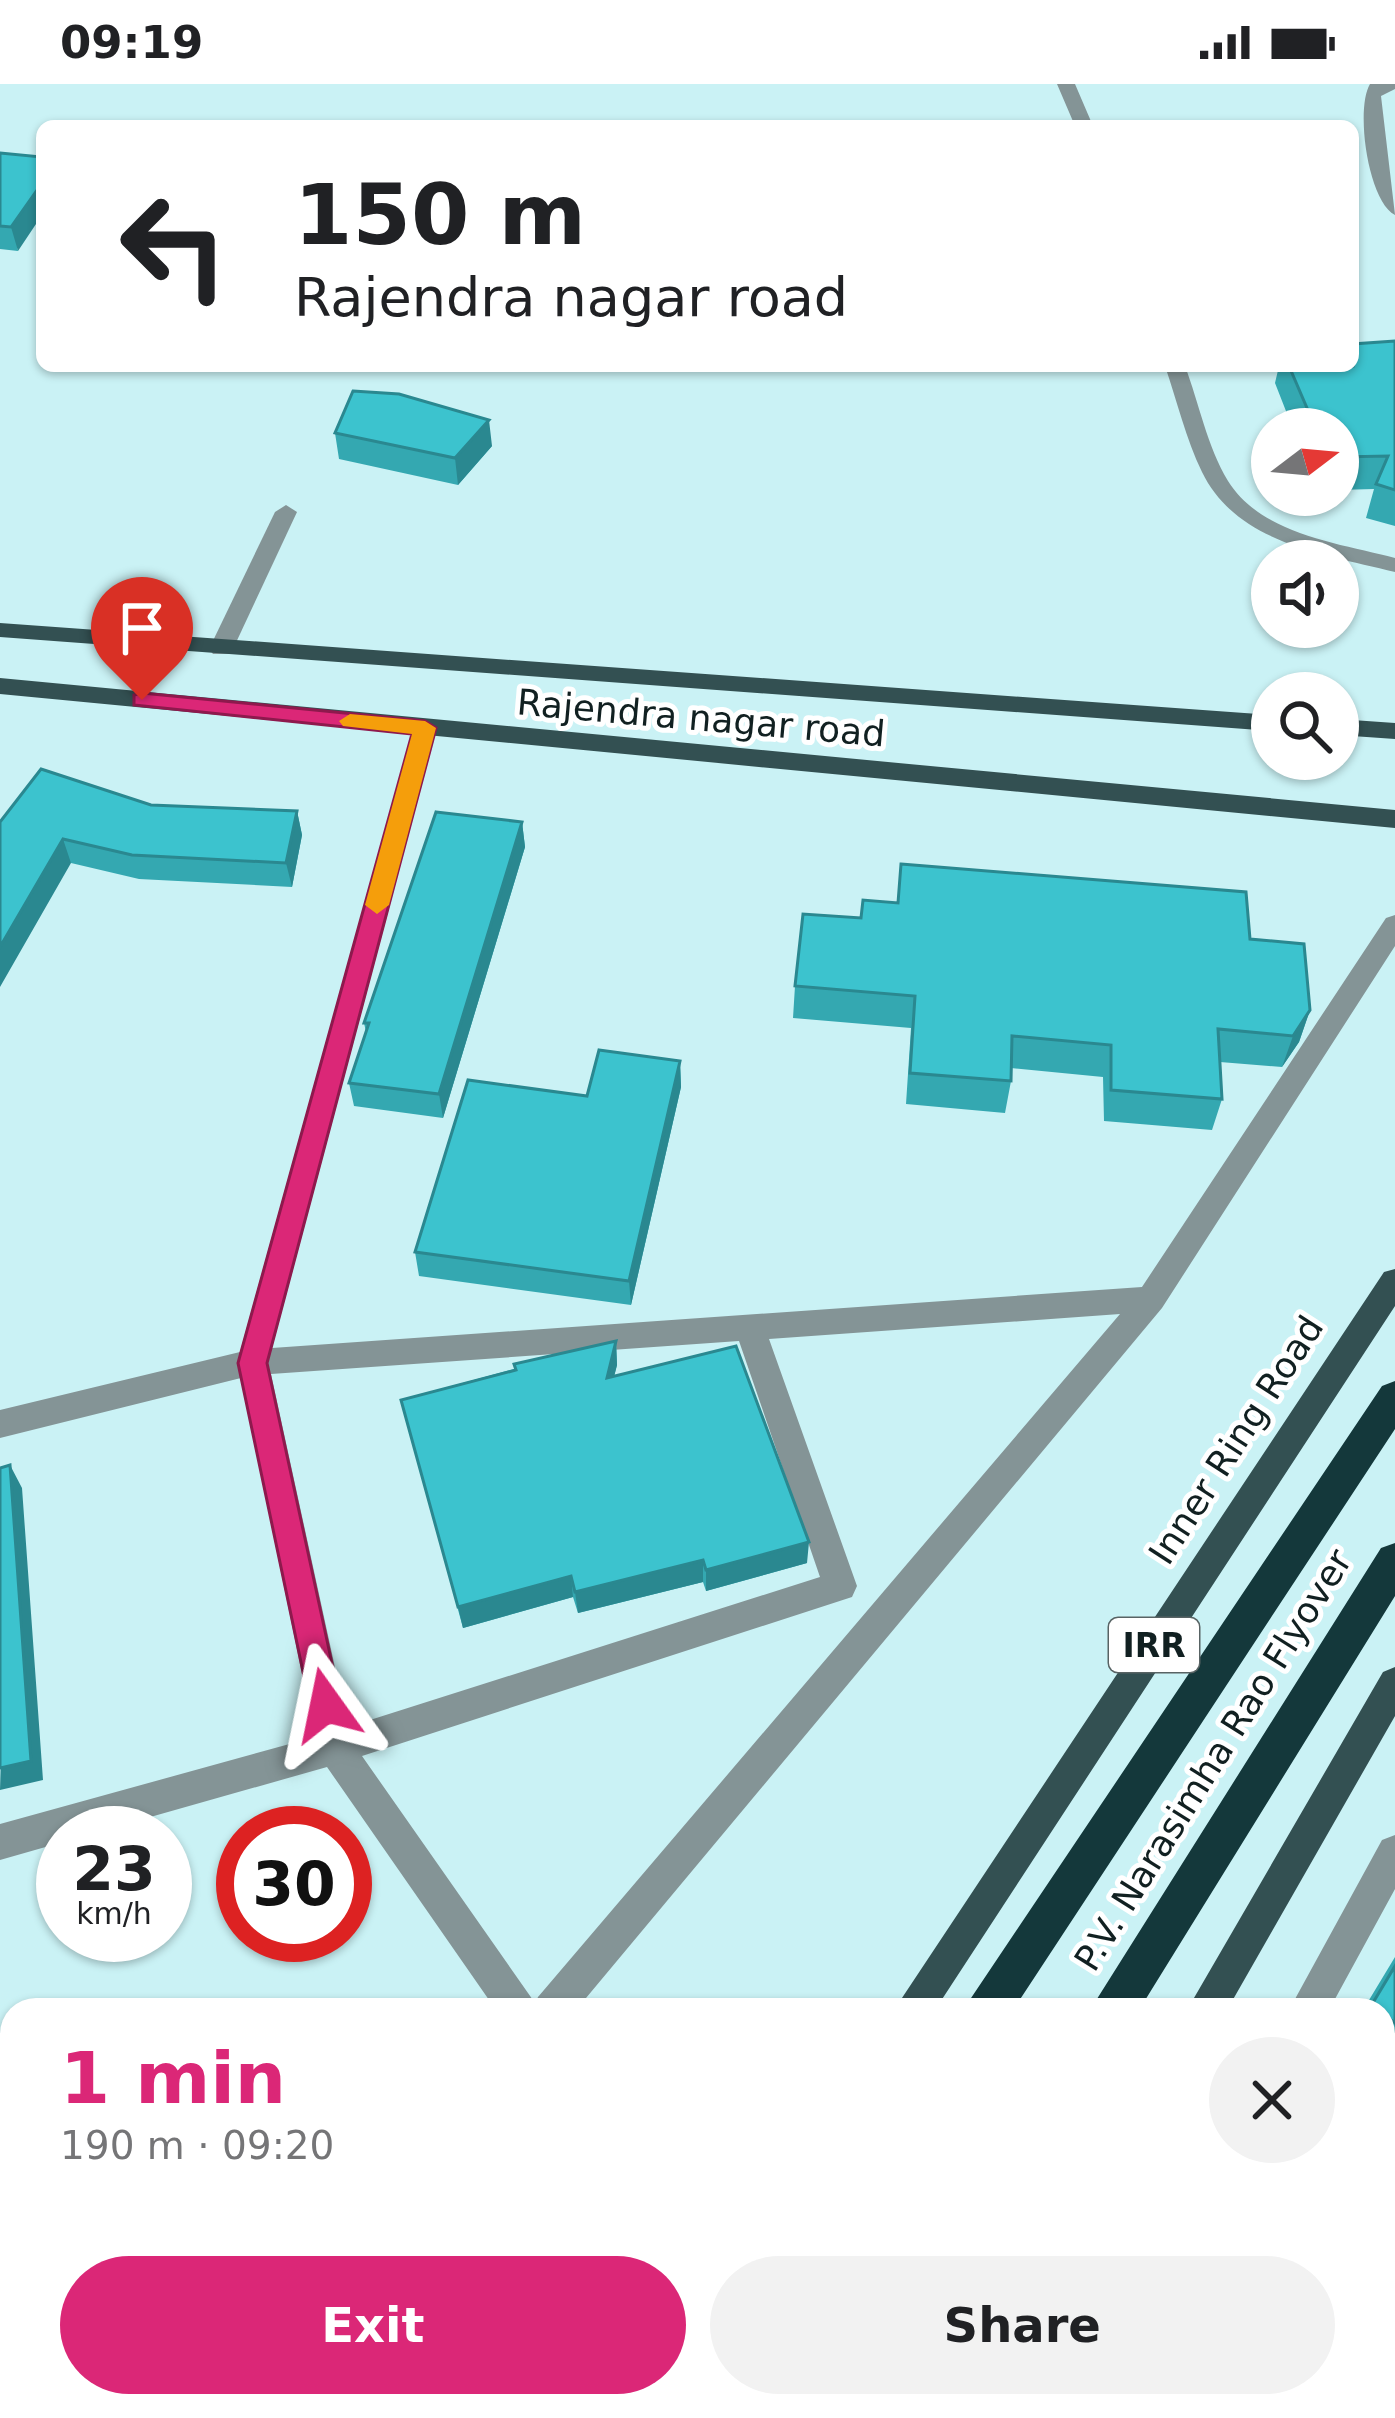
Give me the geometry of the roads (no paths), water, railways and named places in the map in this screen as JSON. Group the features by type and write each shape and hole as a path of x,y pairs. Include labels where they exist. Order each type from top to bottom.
{"highway":[{"name":"P.V. Narasimha Rao Flyover","path":"994,1998 1395,1396"},
{"name":"P.V. Narasimha Rao Flyover","path":"1121,1998 1395,1561"}],"main road":[{"name":"Rajendra nagar road","path":"0,630 1251,722"},
{"name":"Rajendra nagar road","path":"0,686 1395,819"},
{"path":"1359,728 1395,731"},
{"name":"Inner Ring Road","path":"921,1998 1395,1281"},
{"path":"1213,1998 1395,1683"}],"street":[{"path":"1066,84 1081,120"},
{"path":"1395,85 1376,87 1372,96 1378,170 1395,209"},
{"path":"1359,169 1378,170"},
{"path":"1177,372 1221,487 1248,517 1294,537 1395,566"},
{"path":"221,649 286,512"},
{"path":"425,728 253,1363 334,1748 511,1998"},
{"path":"561,1998 1151,1299 1395,925"},
{"path":"0,1424 253,1363 749,1324 1151,1299"},
{"path":"0,1842 334,1748 840,1586 749,1324"},
{"path":"1315,1998 1395,1853"}]}
